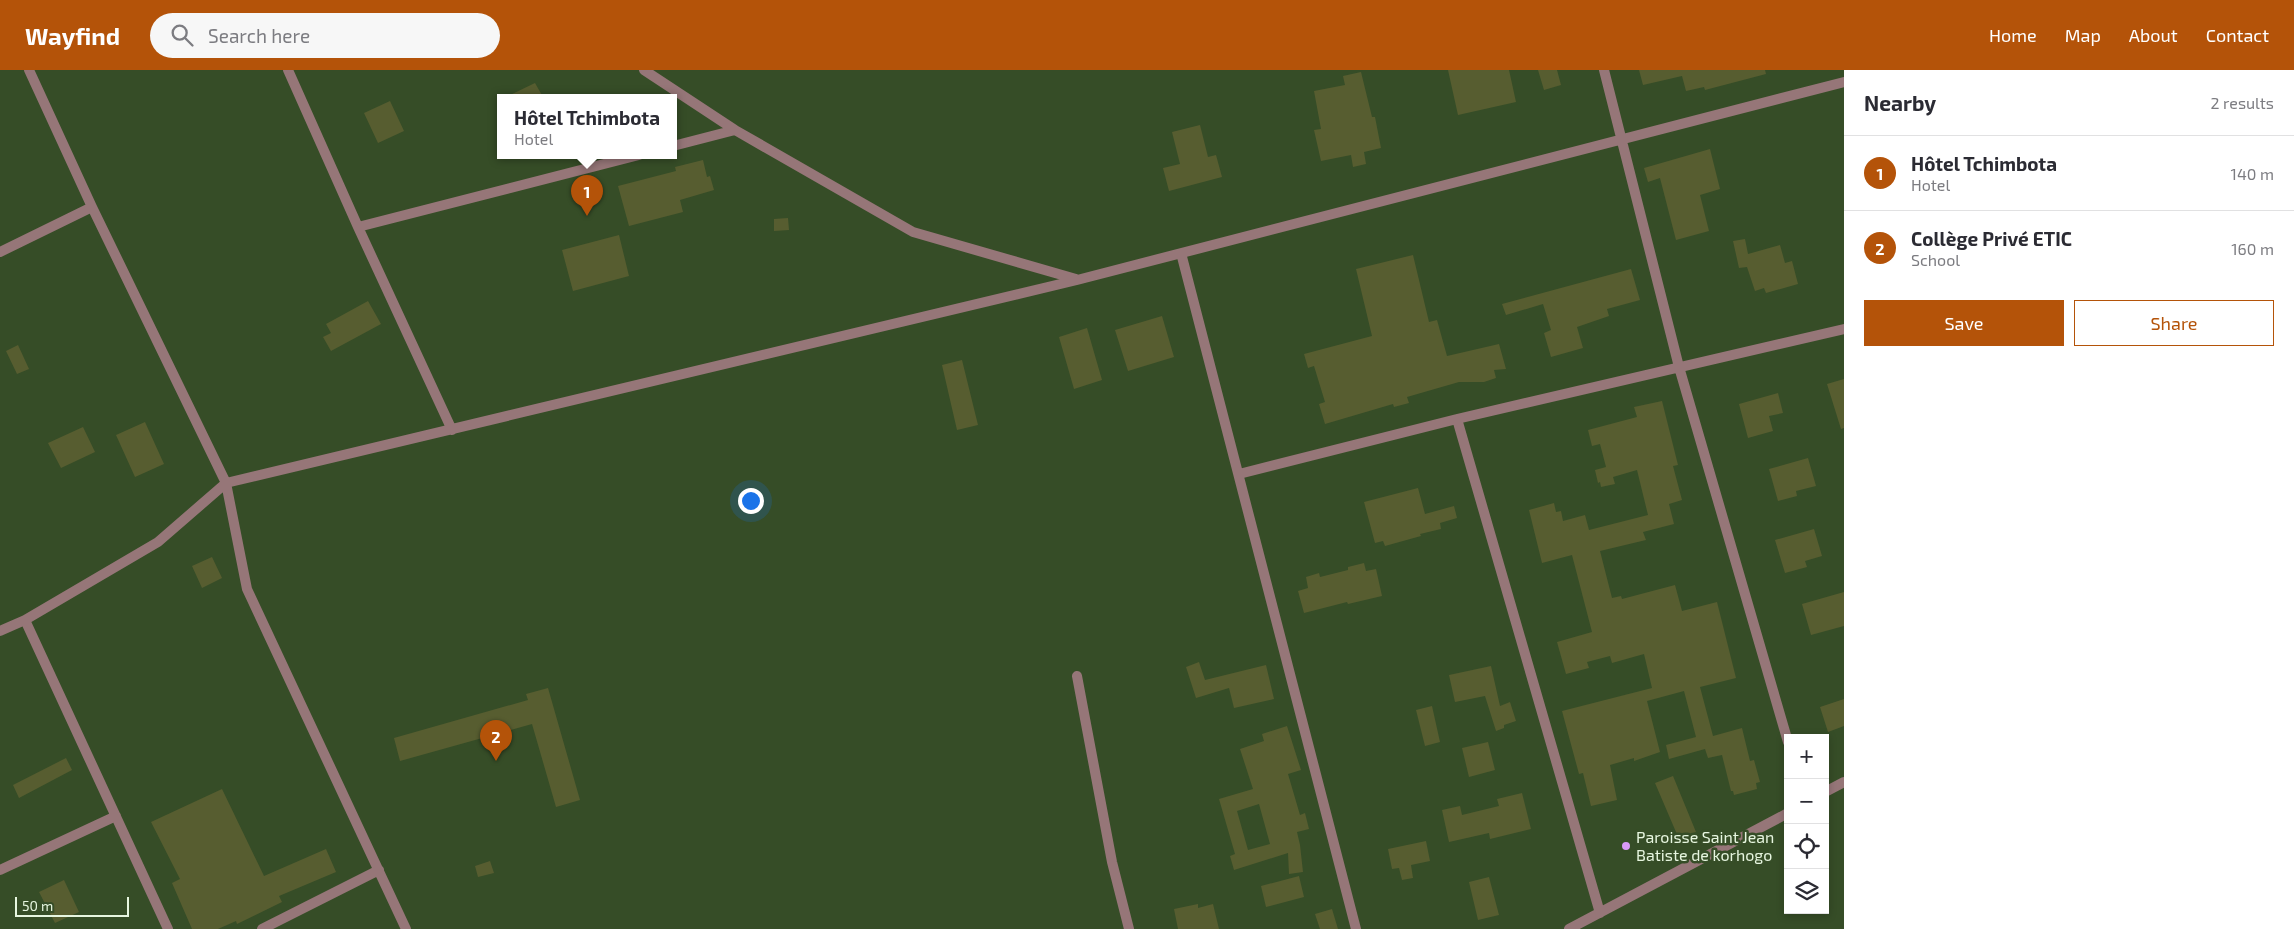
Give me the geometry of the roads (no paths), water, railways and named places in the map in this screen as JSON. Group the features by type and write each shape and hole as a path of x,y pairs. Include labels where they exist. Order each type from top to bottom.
{"street":[{"path":"29,70 92,207 226,482 247,589 406,929"},
{"path":"288,70 358,228 452,430"},
{"path":"644,70 735,130 913,232 1077,280"},
{"path":"1604,70 1679,367 1786,734"},
{"path":"0,632 25,620 158,542 226,482 452,430 1077,280 1844,82"},
{"path":"677,145 735,130"},
{"path":"358,228 624,159"},
{"path":"0,252 92,207"},
{"path":"1181,253 1356,929"},
{"path":"1239,474 1457,419 1844,329"},
{"path":"1457,419 1600,913"},
{"path":"25,620 168,929"},
{"path":"1077,676 1112,862 1130,929"},
{"path":"1829,790 1844,782"},
{"path":"1569,929 1784,814"},
{"path":"0,870 116,816"},
{"path":"262,929 379,870"}],"place":[{"name":"Hôtel Tchimbota","path":"587,216"},
{"name":"Collège Privé ETIC","path":"496,761"},
{"name":"Paroisse Saint Jean Batiste de korhogo","path":"1626,846"}]}
